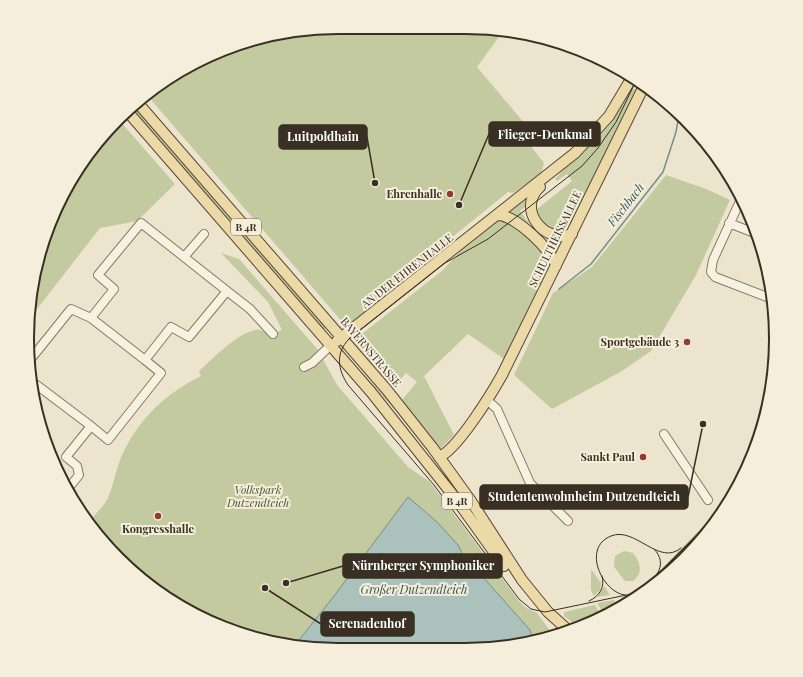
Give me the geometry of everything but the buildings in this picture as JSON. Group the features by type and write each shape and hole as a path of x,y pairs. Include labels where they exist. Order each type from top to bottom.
{"main road":[{"path":"498,215 575,153 598,129 618,102 629,82"},
{"name":"SCHULTHEISSALLEE","path":"439,457 451,448 487,400 504,371 642,91"},
{"name":"BAYERNSTRASSE","path":"141,107 366,365 439,457 525,583 548,612 564,626"},
{"name":"B 4R","path":"131,116 298,307 412,443 464,510 527,596 557,629"},
{"path":"551,173 547,182 532,196 530,202 532,214 537,224 547,234 562,237 572,234"},
{"path":"498,215 510,218 542,245 551,254 556,266"},
{"name":"AN DER EHRENHALLE","path":"331,346 498,215"},
{"path":"298,307 306,305 309,299"},
{"name":"B 4R","path":"331,346 350,355 356,362 366,365"},
{"path":"412,443 421,446 426,452 439,457"}],"street":[{"path":"738,205 713,260 711,272 715,277 766,297"},
{"path":"91,318 114,289 98,275 141,223 250,309 273,334"},
{"path":"729,223 749,231"},
{"path":"184,257 204,234"},
{"path":"145,360 170,327 189,337 227,291"},
{"path":"35,354 71,309 91,318 161,373 108,440 91,426 39,392"},
{"path":"304,367 312,363 331,346"},
{"path":"487,400 496,409 530,483 568,521"},
{"path":"71,485 79,475 77,466 66,457 91,426"},
{"path":"664,434 708,500"}],"green space":[{"path":"338,34 464,34 499,37 477,67 536,137 530,145 544,163 541,174 513,193 508,192 398,281 402,287 350,325 344,324 151,99 169,85 204,65 241,50 279,40"},
{"path":"629,88 638,90 571,228 558,231 549,229 542,222 536,210 572,181 567,174 557,181 555,179 607,122"},
{"path":"138,110 242,226 236,231 133,114"},
{"path":"122,124 175,184 137,221 100,228 36,310 44,260 65,204 85,169"},
{"path":"666,175 706,189 730,200 696,275 651,351 622,371 552,409 514,375 553,293 592,267"},
{"path":"528,193 527,205 520,211 538,235 559,245 504,359 468,334 424,376 454,435 440,449 401,401 417,382 406,373 398,382 387,382 353,341 443,270 472,238"},
{"path":"246,231 329,326 322,331 292,294 240,236"},
{"name":"Volkspark Dutzendteich","path":"221,253 239,259 318,350 337,385 408,467 430,482 519,601 526,608 537,613 550,631 504,640 464,643 338,643 299,640 260,633 204,612 169,592 123,554 97,524 92,518 108,498 125,449 133,435 151,412 174,392 201,376 199,371 219,352 236,339 253,330 260,330 272,335 282,330 268,302"},
{"path":"346,356 391,403 429,449 425,447 395,410"},
{"path":"624,551 633,553 638,560 640,571 639,575 633,581 625,581 614,567 615,556"},
{"path":"591,569 601,583 600,590 594,596 591,590"},
{"path":"604,586 610,595 597,597"},
{"path":"614,600 615,601 602,611 597,603"},
{"path":"595,605 599,612 573,623 564,616 564,612"}],"water":[{"name":"Großer Dutzendteich","path":"408,497 437,522 458,545 467,563 483,577 530,630 531,635 504,640 464,643 338,643 299,640"}],"waterway":[{"name":"Fischbach","path":"559,289 591,264 663,172 676,132 678,121"}],"tram line":[{"path":"630,594 545,612 531,609 519,599 434,485 348,385 340,368 340,356 349,339 445,263 488,239 582,166 598,148 616,122 634,85"},
{"path":"625,595 609,587 598,569 596,559 597,550 602,542 611,536 620,534 629,536 664,553 673,553 681,548"},
{"path":"665,567 693,539"},
{"path":"654,549 661,564 657,574"},
{"path":"589,601 596,597 601,591 603,584 602,576"}],"place":[{"name":"Luitpoldhain","path":"375,183"},
{"name":"Ehrenhalle","path":"450,194"},
{"name":"Flieger-Denkmal","path":"459,205"},
{"name":"Sportgebäude 3","path":"687,342"},
{"name":"Studentenwohnheim Dutzendteich","path":"703,424"},
{"name":"Sankt Paul","path":"643,457"},
{"name":"Kongresshalle","path":"158,516"},
{"name":"Nürnberger Symphoniker","path":"286,583"},
{"name":"Serenadenhof","path":"265,588"}]}
